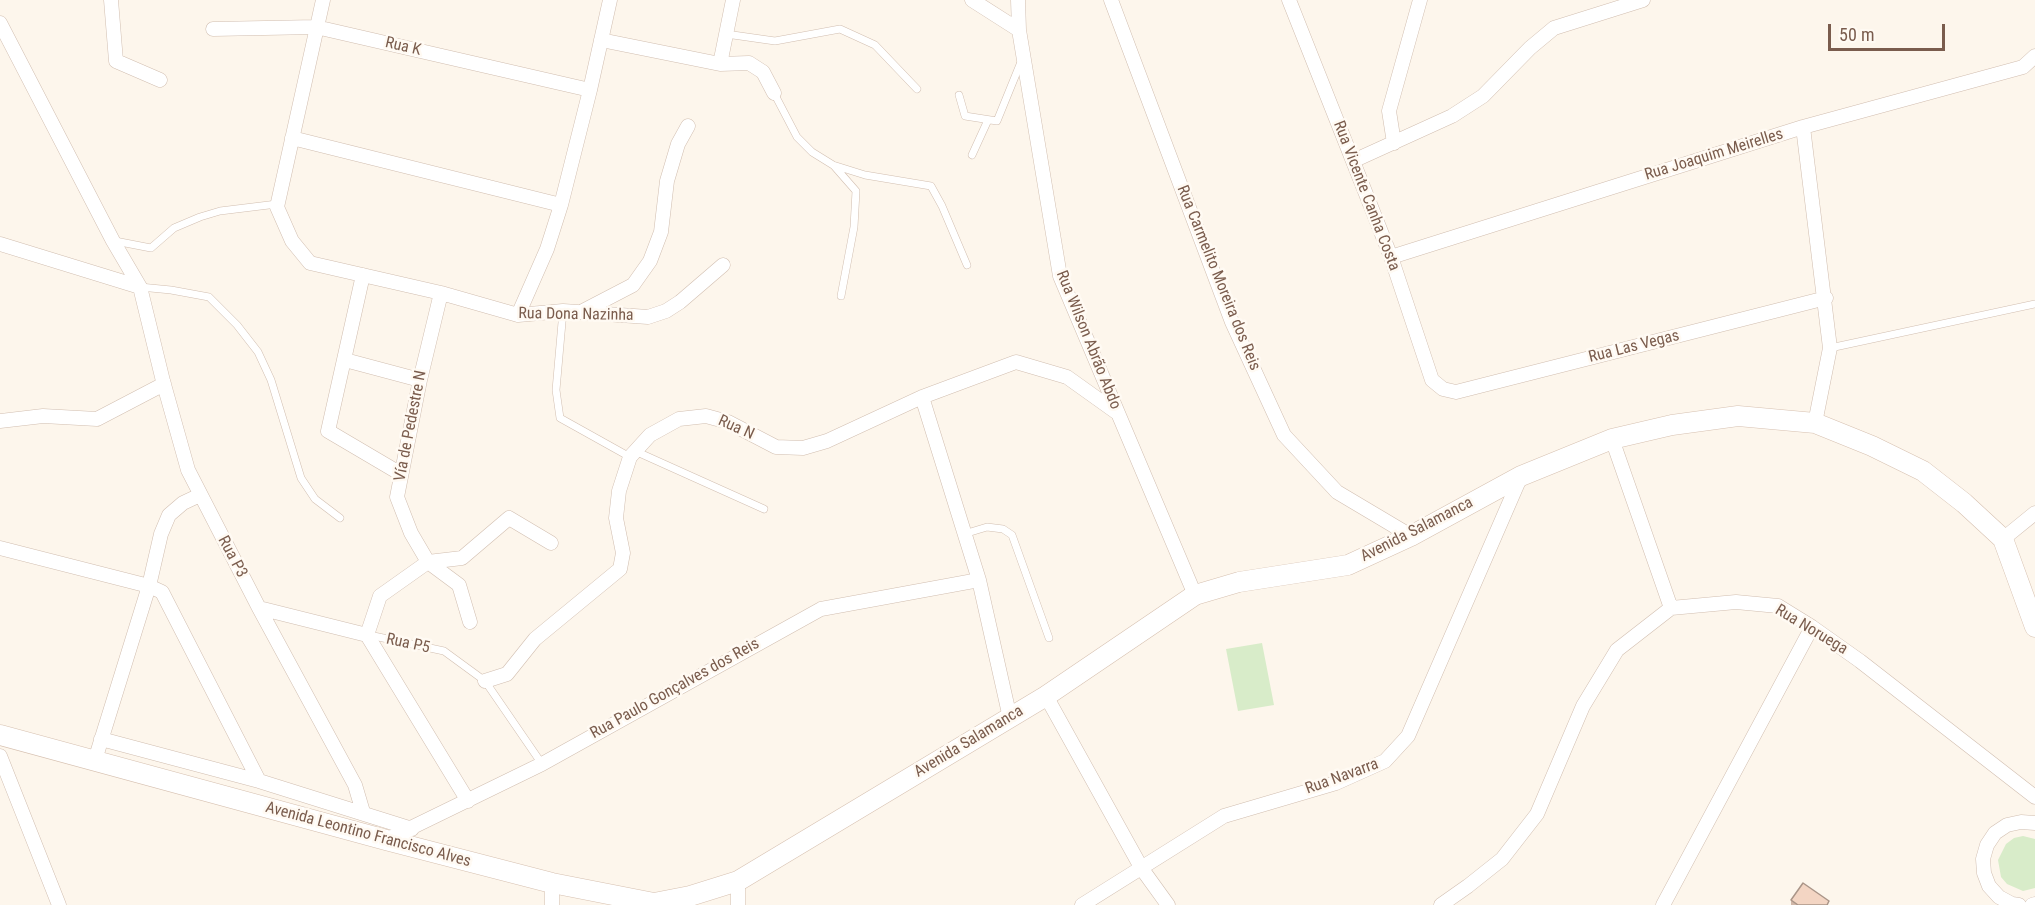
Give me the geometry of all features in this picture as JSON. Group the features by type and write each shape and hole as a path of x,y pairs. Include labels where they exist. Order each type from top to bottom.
{"street":[{"path":"111,0 116,61 160,80"},
{"path":"277,204 323,0"},
{"path":"518,315 547,249 561,205 610,0"},
{"path":"720,64 733,0"},
{"path":"972,0 1019,30"},
{"name":"Rua Wilson Abrão Abdo","path":"1018,0 1019,30 1060,276 1195,595"},
{"name":"Rua Carmelito Moreira dos Reis","path":"1111,0 1232,322 1284,435 1337,492 1411,536"},
{"name":"Rua Vicente Canha Costa","path":"1289,0 1391,257 1432,380 1443,389"},
{"path":"1394,143 1389,111 1420,0"},
{"path":"1353,161 1452,116 1483,96 1530,48 1554,28 1643,0"},
{"name":"Rua P3","path":"0,23 113,241 140,287 188,470 259,608 355,785 363,812"},
{"name":"Rua K","path":"213,29 316,27 590,90"},
{"path":"601,40 720,64 749,63 763,72 774,93"},
{"name":"Rua Joaquim Meirelles","path":"1391,257 1803,127 2023,67 2035,56"},
{"path":"581,312 633,285 650,261 661,232 667,181 675,153 688,126"},
{"path":"1803,127 1826,298 1830,348 1815,423"},
{"path":"292,138 561,205"},
{"name":"Rua Dona Nazinha","path":"277,204 291,241 310,263 441,293 518,315 563,311 648,317 666,311 680,302 723,265"},
{"path":"0,244 140,287"},
{"path":"363,275 328,430 401,474"},
{"name":"Vía de Pedestre N","path":"428,562 411,533 397,497 420,380 441,293"},
{"name":"Rua Las Vegas","path":"1443,389 1456,392 1826,298"},
{"path":"345,360 420,380"},
{"name":"Rua N","path":"485,681 507,674 535,639 620,569 623,553 616,518 618,491 633,454 650,435 679,419 706,416 728,422 776,447 803,448 827,441 922,397 1016,362 1067,377 1116,412"},
{"path":"0,421 43,416 97,419 164,384"},
{"path":"922,397 979,580 1010,718"},
{"name":"Avenida Salamanca","path":"738,881 1046,696 1195,595 1239,582 1348,565 1411,536 1521,476 1612,439 1672,425 1738,416 1815,423 1872,446 1923,471 1964,503 2003,539 2035,627"},
{"path":"1441,905 1502,859 1537,814 1583,706 1617,650 1671,608 1612,439"},
{"name":"Rua Navarra","path":"1082,905 1224,816 1336,783 1385,761 1408,736 1521,476"},
{"path":"95,760 149,586 161,534 169,515 183,503 200,495"},
{"path":"2003,539 2035,513"},
{"path":"468,801 367,635 380,596 428,562 462,558 509,518 551,543"},
{"path":"0,548 149,586 162,592 259,781"},
{"path":"428,562 459,585 470,622"},
{"name":"Rua Paulo Gonçalves dos Reis","path":"386,840 542,764 821,609 979,580"},
{"name":"Rua Noruega","path":"1671,608 1736,602 1778,606 1860,661 2035,797"},
{"name":"Rua P5","path":"259,608 367,635"},
{"path":"1663,905 1812,627"},
{"path":"1046,696 1142,869 1168,905"},
{"name":"Avenida Leontino Francisco Alves","path":"0,735 552,883 654,903 690,896 738,881"},
{"name":"Avenida Leontino Francisco Alves","path":"101,739 259,781 412,828"},
{"path":"0,756 59,905"},
{"path":"2019,905 1999,897 1989,886 1984,873 1983,859 1987,845 1995,833 2021,822 2035,823"},
{"path":"738,881 738,905"},
{"path":"552,883 552,905"}],"lane":[{"path":"726,34 775,41 840,29 874,45 917,89"},
{"path":"959,95 965,116 997,121 1023,56"},
{"path":"774,93 796,137 812,152 833,165 864,175 931,186 967,265"},
{"path":"972,155 988,120"},
{"path":"833,165 856,191 854,227 841,296"},
{"path":"113,241 151,248 174,228 200,217 220,211 277,204"},
{"path":"140,287 209,297 237,325 258,352 271,380 301,478 315,500 340,518"},
{"path":"1830,348 2035,304"},
{"path":"563,311 556,390 560,418 633,454 764,509"},
{"path":"964,534 987,527 1003,529 1012,535 1049,638"},
{"name":"Rua P5","path":"367,635 444,651 485,681 542,764"}],"green space":[{"path":"1262,643 1274,705 1238,711 1226,649"},
{"path":"2023,836 2035,839 2035,888 2023,891 2007,884 2001,877 1998,860 2006,844 2014,838"}],"building":[{"path":"1803,883 1829,901 1827,905 1798,905 1791,900"}]}
